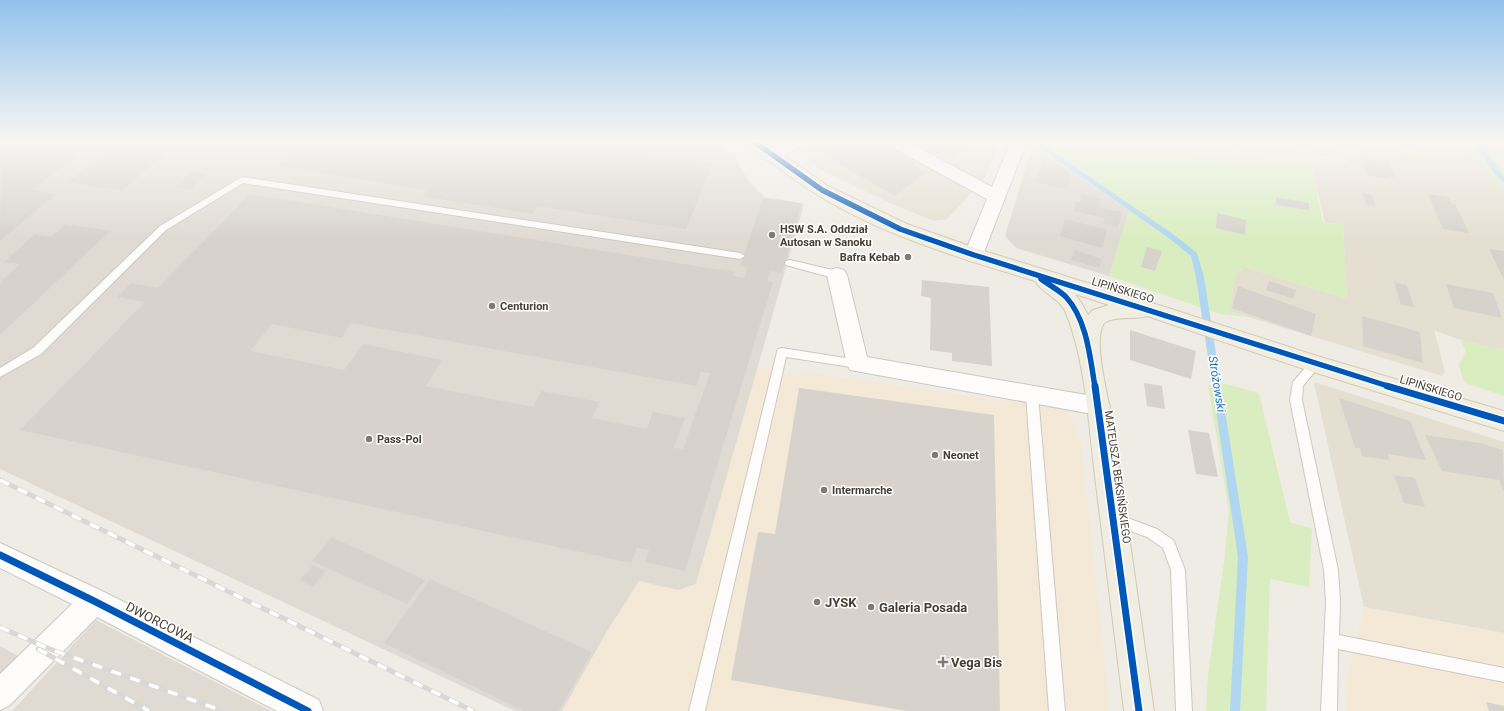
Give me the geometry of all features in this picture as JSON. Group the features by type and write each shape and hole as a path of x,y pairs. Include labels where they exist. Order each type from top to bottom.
{"main road":[{"name":"LIPIŃSKIEGO","path":"798,174 822,190 861,211 900,229 974,255 1027,270 1166,314 1315,364 1504,421"},
{"name":"MATEUSZA BEKSIŃSKIEGO","path":"1027,270 1051,285 1068,300 1075,309 1088,346 1098,406 1139,711"},
{"name":"MATEUSZA BEKSIŃSKIEGO","path":"1088,346 1093,323 1099,317 1110,312 1166,314"}],"street":[{"path":"955,174 997,197"},
{"path":"974,255 1006,174"},
{"path":"837,275 858,364 1098,406"},
{"name":"DWORCOWA","path":"0,555 94,601 308,711"},
{"path":"0,695 94,601"}],"lane":[{"path":"0,373 37,351 163,228 242,180 740,256"},
{"path":"790,263 837,275"},
{"path":"697,711 782,352 858,364"},
{"path":"1315,364 1297,385 1296,400 1331,570 1333,602 1329,711"},
{"path":"1032,395 1058,711"},
{"path":"1113,518 1152,533 1168,544 1178,570 1184,711"},
{"path":"1332,641 1504,675"}],"shaded area":[{"path":"0,174 745,174 764,197 804,204 696,584 678,590 639,581 606,633 562,711 515,711 0,469"},
{"path":"831,174 986,174 984,179 947,219 934,221 890,203"},
{"path":"1024,174 1077,174 1129,211 1109,276 1016,248 1005,236"},
{"path":"1314,174 1491,174 1498,184 1504,189 1504,350 1460,340 1434,330 1445,372 1442,376 1229,311 1236,274 1245,267 1347,299 1343,224 1325,223"},
{"path":"757,367 796,376 805,372 1067,410 1081,441 1110,711 562,711 606,633 639,581 678,590 696,584"},
{"path":"1314,382 1504,442 1504,633 1364,607"},
{"path":"1364,607 1504,633 1504,711 1347,711 1346,684"},
{"path":"96,620 271,711 12,711"},
{"path":"0,646 20,657 0,677"}],"green space":[{"path":"1077,174 1313,174 1323,223 1343,224 1347,299 1245,267 1236,274 1229,311 1247,317 1220,314 1109,276 1129,211"},
{"path":"1490,174 1504,174 1504,189"},
{"path":"1460,340 1504,350 1504,396 1468,384 1463,380 1459,364 1466,351"},
{"path":"1226,384 1259,393 1290,522 1312,529 1309,587 1270,579 1266,711 1206,711 1208,675 1224,562 1229,511 1208,385"}],"building":[{"path":"1,174 53,174 33,190 56,194 0,241"},
{"path":"79,174 141,174 122,191 69,182"},
{"path":"189,174 207,174 190,190 174,187"},
{"path":"328,174 708,174 686,229 537,206 533,214 422,196 427,190"},
{"path":"857,174 924,174 895,196"},
{"path":"1038,174 1071,174 1067,190 1035,182"},
{"path":"1368,174 1394,174 1396,178 1388,176 1390,179 1369,176"},
{"path":"1362,193 1371,194 1376,206 1367,205"},
{"path":"250,194 734,272 733,276 744,278 748,267 740,266 763,198 802,203 782,273 770,271 767,281 773,282 685,571 645,562 649,550 637,548 631,563 20,430 145,302 117,297 131,283 158,288","holes":["350,323 696,386 701,372 710,373 683,449 674,448 685,418 653,412 647,429 592,418 599,402 541,391 533,407 426,386 442,360 363,344 344,370 250,351 272,324 342,338"]},
{"path":"1082,194 1101,199 1099,207 1122,212 1118,227 1103,223 1105,218 1074,211 1076,201 1080,202"},
{"path":"1428,194 1449,197 1452,204 1455,204 1469,233 1443,229"},
{"path":"1276,197 1309,203 1309,210 1276,205"},
{"path":"1217,213 1246,220 1245,235 1216,228"},
{"path":"1065,219 1107,230 1102,248 1060,236"},
{"path":"65,224 110,231 0,335 0,282 20,264 4,262 35,234 51,237"},
{"path":"1147,247 1162,251 1155,271 1141,267"},
{"path":"1489,249 1504,251 1504,280"},
{"path":"1075,250 1102,259 1099,268 1071,260"},
{"path":"922,280 989,287 992,366 952,361 952,353 930,350 931,298 921,296"},
{"path":"1269,281 1296,290 1293,299 1266,290"},
{"path":"1394,282 1407,285 1414,307 1401,305"},
{"path":"1446,284 1493,293 1502,318 1454,308"},
{"path":"1238,286 1316,314 1311,336 1232,308"},
{"path":"1362,316 1420,332 1423,363 1363,346"},
{"path":"1130,330 1196,351 1191,379 1130,360"},
{"path":"1144,383 1162,386 1165,409 1147,406"},
{"name":"Galeria Posada","path":"799,388 994,415 1000,711 906,711 731,680 758,532 775,534"},
{"path":"1339,398 1410,421 1426,460 1388,454 1389,460 1362,456 1360,448 1355,448"},
{"path":"1188,430 1209,433 1218,477 1196,474"},
{"path":"1425,435 1480,443 1503,450 1504,491 1499,480 1442,471"},
{"path":"1394,475 1415,478 1425,507 1404,503"},
{"path":"332,537 425,580 407,604 312,561"},
{"path":"313,565 326,571 313,587 300,580"},
{"path":"430,579 592,652 559,711 524,711 384,643"},
{"path":"1486,702 1504,706 1504,711 1489,711"}],"waterway":[{"name":"Stróżowski","path":"1081,174 1171,236 1194,255 1200,277 1243,557 1235,711"},
{"path":"1498,174 1504,181"}],"railway":[{"path":"0,480 473,711"},
{"path":"0,627 47,648 223,711"},
{"path":"38,649 149,711"}],"cycle path":[{"path":"800,174 822,190 861,211 900,229 974,255 1158,312 1315,364 1504,421"},
{"path":"1041,279 1065,296 1075,309 1088,346 1098,406 1139,711"},
{"path":"0,555 94,601 308,711"}],"place":[{"name":"HSW S.A. Oddział Autosan w Sanoku","path":"772,235"},
{"name":"Bafra Kebab","path":"908,257"},
{"name":"Centurion","path":"492,306"},
{"name":"Pass-Pol","path":"369,439"},
{"name":"Neonet","path":"935,455"},
{"name":"Intermarche","path":"824,490"},
{"name":"JYSK","path":"817,602"},
{"name":"Galeria Posada","path":"871,607"},
{"name":"Vega Bis","path":"943,662"}]}
